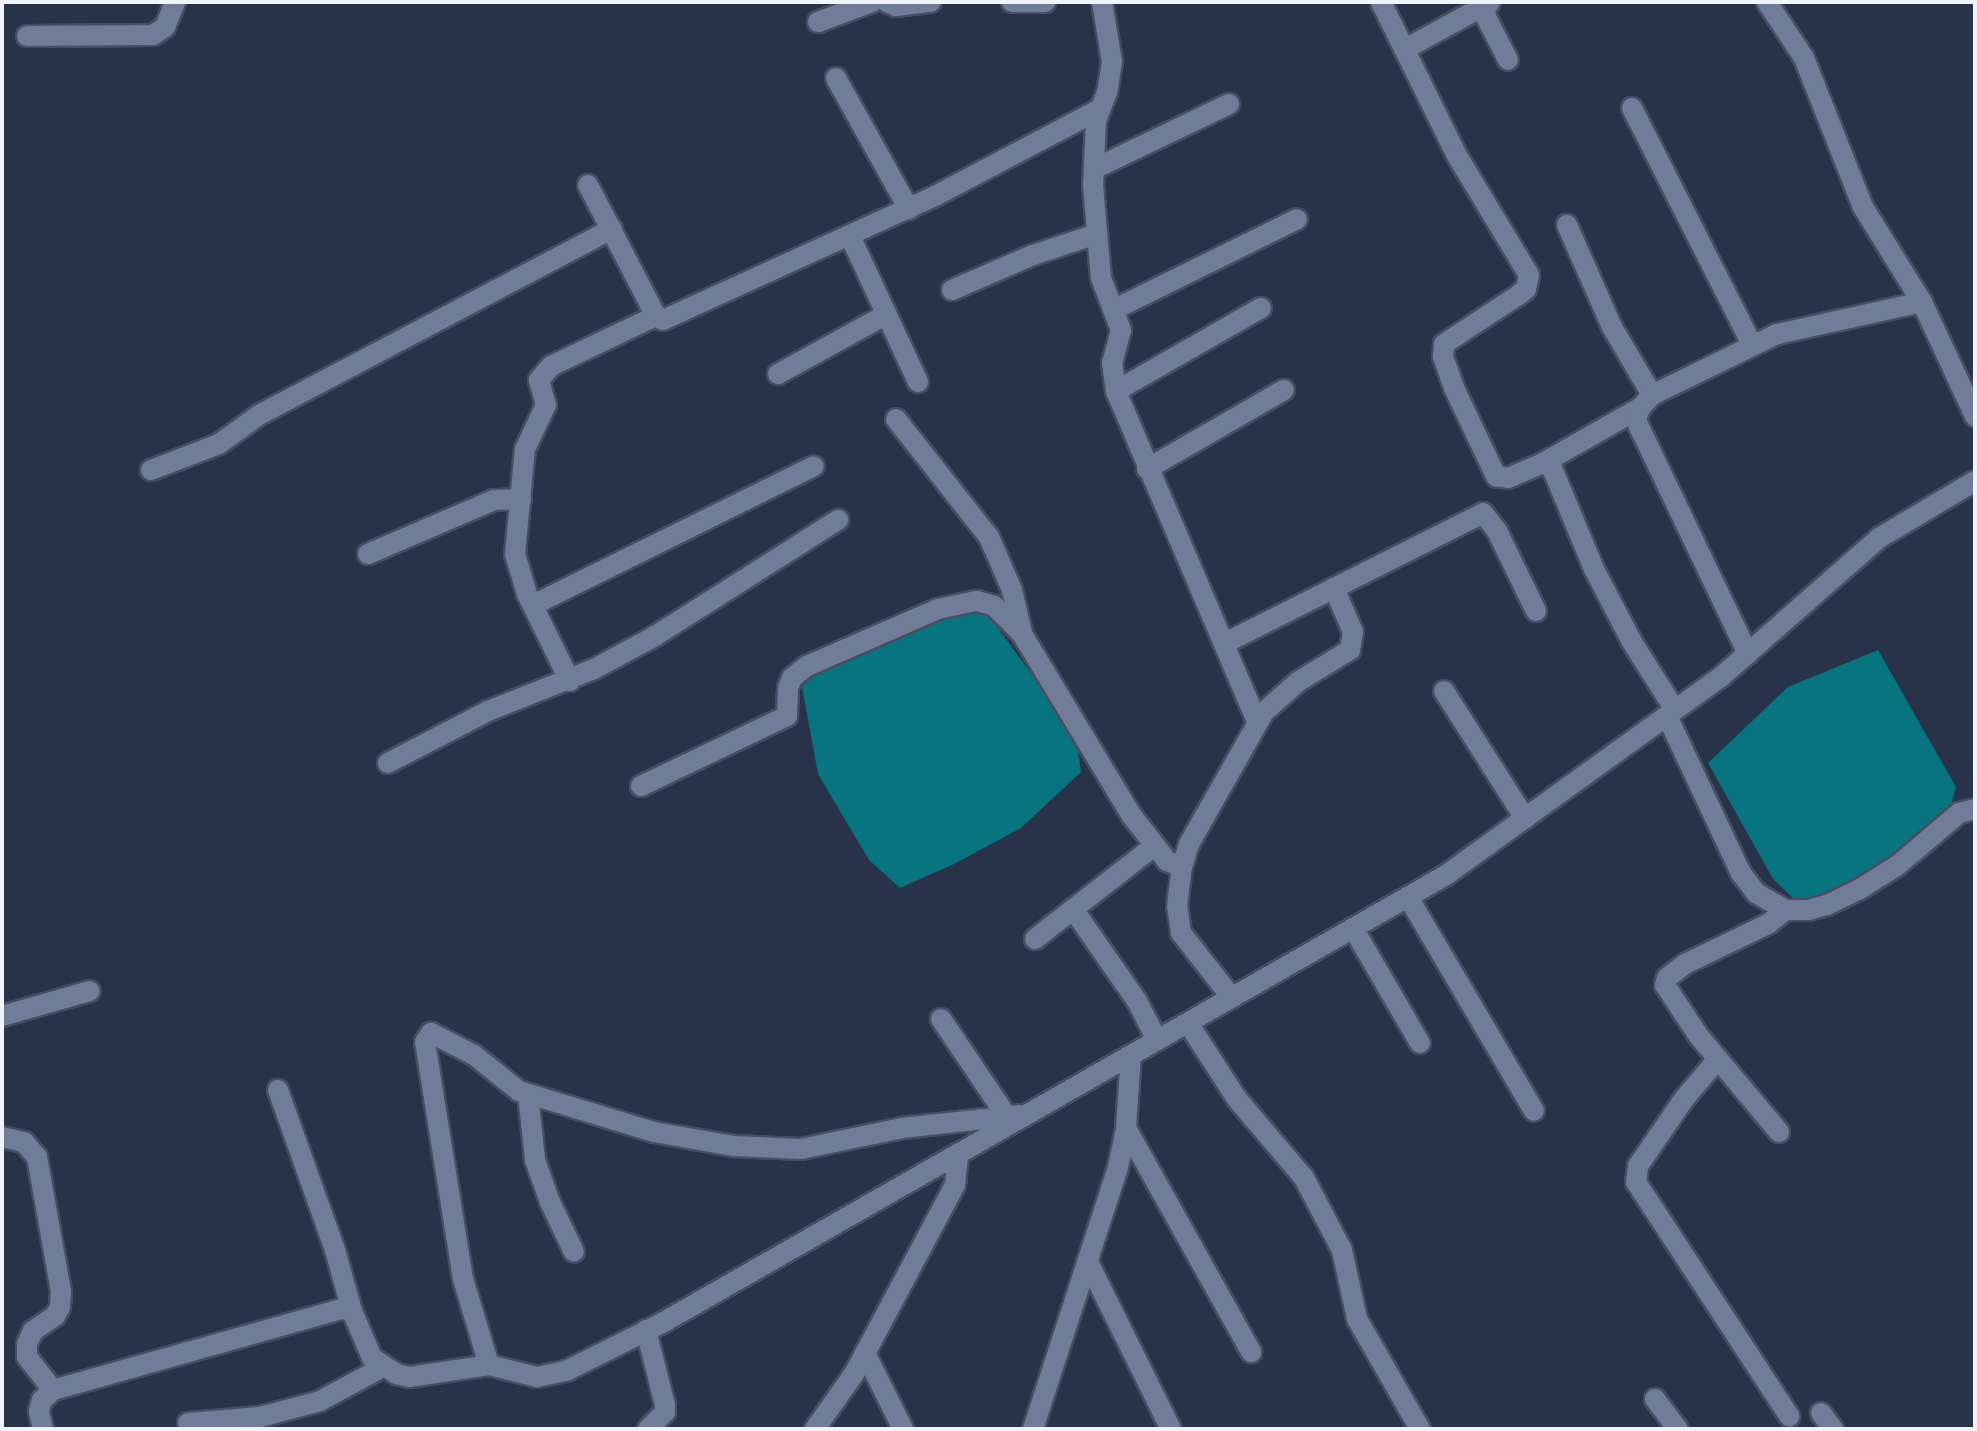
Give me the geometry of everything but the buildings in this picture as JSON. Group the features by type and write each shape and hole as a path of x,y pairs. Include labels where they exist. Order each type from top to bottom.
{"street":[{"path":"27,36 153,35 165,27 175,2"},
{"path":"818,22 872,2"},
{"path":"887,2 896,6 931,2"},
{"path":"1012,2 1045,2"},
{"path":"1102,2 1112,62 1094,135 1094,169 1101,278 1121,330 1112,363 1116,391 1257,722"},
{"path":"1381,2 1456,154 1529,275 1526,289 1444,344 1443,357 1496,476 1508,478 1543,463 1646,402 1777,334 1922,302"},
{"path":"1405,49 1490,2"},
{"path":"1490,2 1485,8 1486,17 1508,60"},
{"path":"1767,2 1804,58 1863,207 1922,302 1975,416"},
{"path":"836,78 909,209"},
{"path":"1094,169 1229,104"},
{"path":"1632,108 1752,345"},
{"path":"570,681 533,605 515,554 525,449 546,405 539,380 544,372 656,316 671,318 909,209 1100,109"},
{"path":"588,185 656,316"},
{"path":"1113,310 1297,219"},
{"path":"1567,225 1646,402"},
{"path":"151,470 219,444 259,415 612,229"},
{"path":"952,290 1033,255 1097,234"},
{"path":"850,236 918,382"},
{"path":"1116,391 1261,308"},
{"path":"778,374 887,314"},
{"path":"1147,469 1284,390"},
{"path":"1646,402 1636,419 1640,429 1748,654"},
{"path":"896,419 989,537 1012,590 1022,634"},
{"path":"1543,463 1552,468 1594,569 1671,713 1741,873 1756,893 1785,910 1808,910 1850,895 1889,872 1959,813 1975,809"},
{"path":"533,605 814,466"},
{"path":"278,1090 335,1250 352,1311 372,1358 383,1367 409,1377 489,1365 548,1378 646,1330 958,1154 1017,1116 1188,1023 1446,875 1748,654 1879,538 1975,481"},
{"path":"368,554 494,500 521,499"},
{"path":"1225,643 1483,513 1497,531 1536,611"},
{"path":"388,763 488,711 570,681 655,636 838,520"},
{"path":"1232,998 1181,933 1177,906 1182,867 1189,844 1257,722 1285,691 1350,650 1353,632 1334,588"},
{"path":"641,786 787,716 788,688 792,678 807,666 938,609 977,601 994,606 1022,634 1154,846 1167,861 1182,867"},
{"path":"1444,691 1525,818"},
{"path":"1035,939 1154,846"},
{"path":"1408,897 1534,1111"},
{"path":"1073,909 1137,1001 1157,1040"},
{"path":"1779,1132 1667,992 1667,978 1685,964 1768,924 1785,910"},
{"path":"1353,928 1420,1043"},
{"path":"2,1016 90,991"},
{"path":"941,1019 1017,1116"},
{"path":"1188,1023 1237,1099 1304,1178 1342,1250 1357,1319 1420,1429"},
{"path":"489,1365 463,1279 430,1083 427,1036 431,1033 474,1055 508,1084 528,1094 654,1132 768,1149 801,1149 902,1128 1017,1116"},
{"path":"1033,1429 1088,1262 1126,1128 1131,1055"},
{"path":"1718,1059 1684,1099 1638,1166 1636,1182 1789,1416"},
{"path":"528,1094 535,1160 550,1202 574,1252"},
{"path":"1126,1128 1251,1352"},
{"path":"2,1137 24,1142 37,1157 61,1292 60,1307 55,1316 33,1331 27,1344 27,1357 53,1390"},
{"path":"815,1429 865,1353 955,1185 958,1154"},
{"path":"1088,1262 1171,1429"},
{"path":"43,1429 39,1411 42,1400 53,1390 315,1315 352,1311"},
{"path":"646,1330 665,1405 665,1412 648,1429"},
{"path":"865,1353 903,1429"},
{"path":"188,1423 260,1417 320,1401 383,1367"},
{"path":"1655,1399 1678,1429"}],"shaded area":[{"path":"983,608 1051,700 1078,751 1081,772 1021,828 954,864 900,888 869,860 818,774 802,687 820,668 929,622"},
{"path":"1878,650 1956,787 1947,819 1846,891 1798,903 1773,879 1708,763 1788,687"}]}
